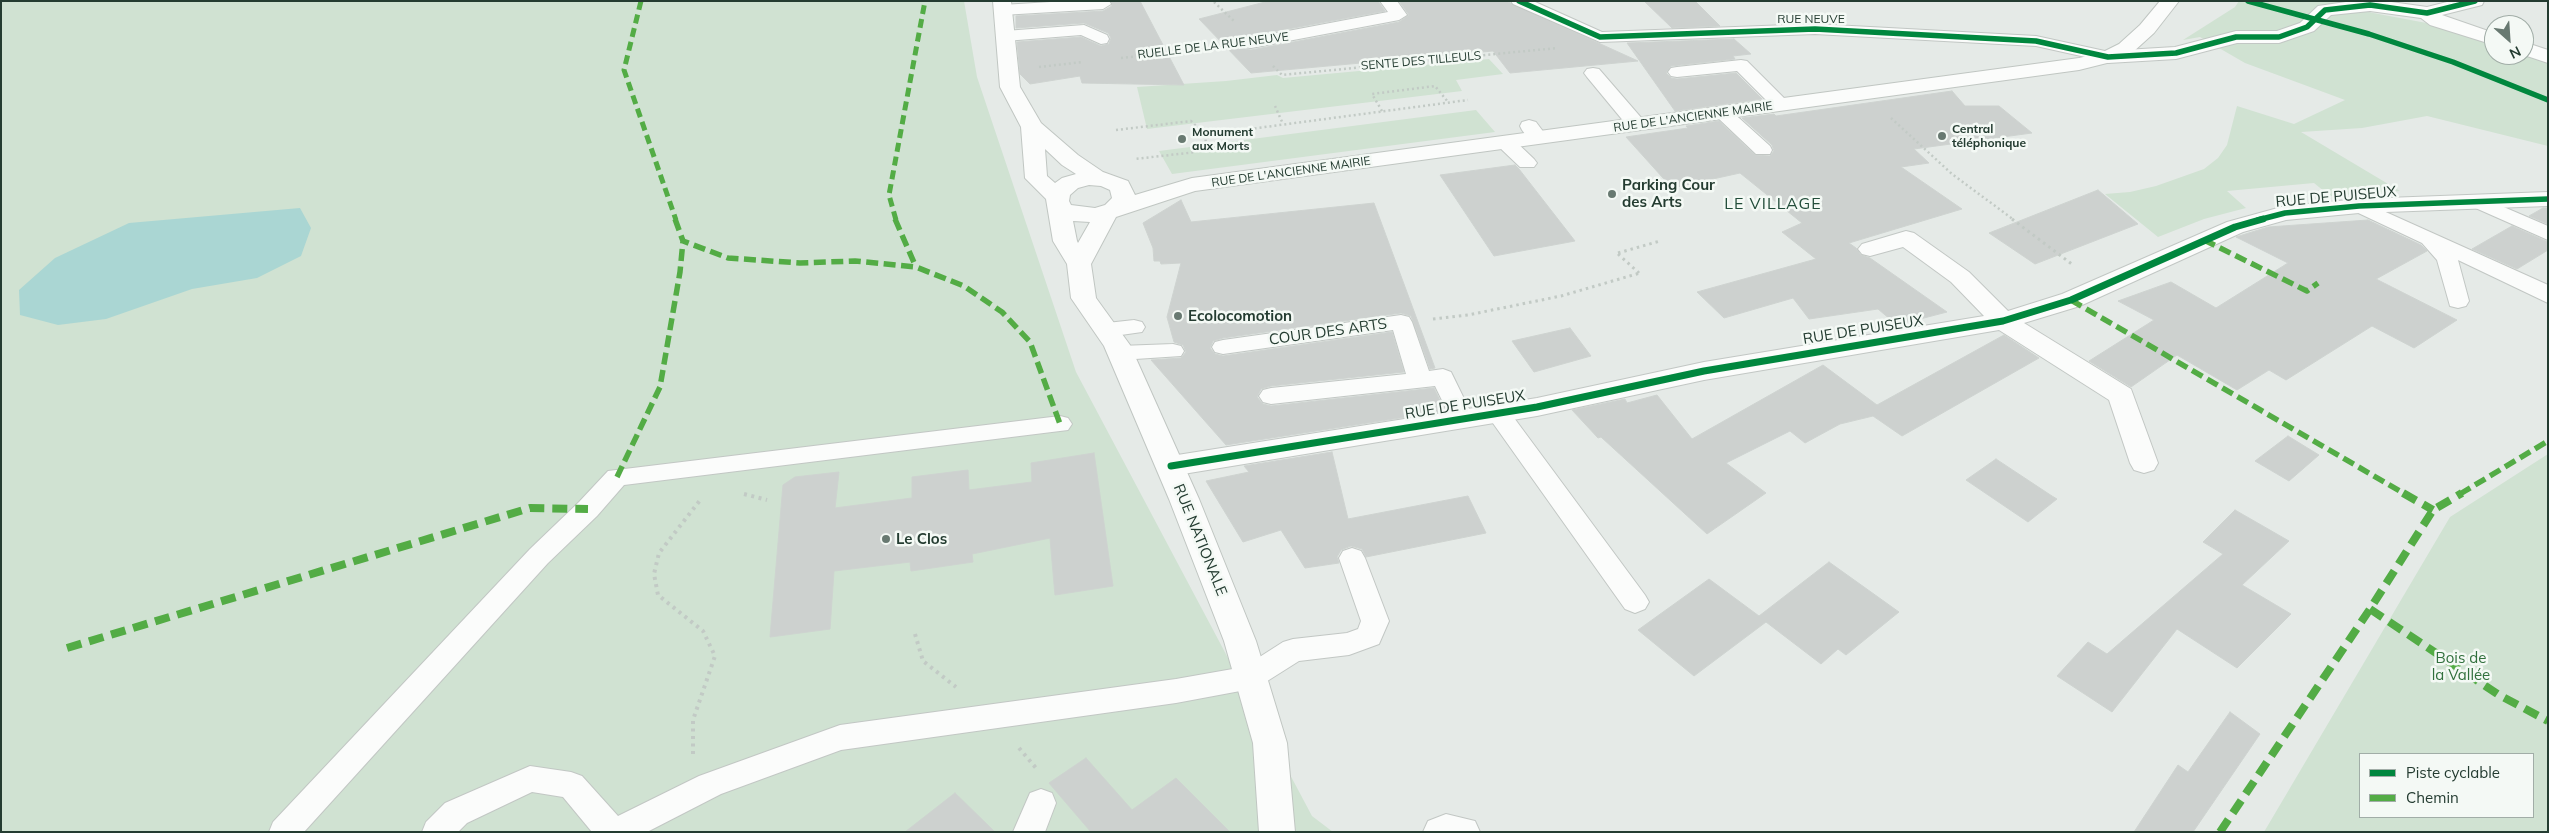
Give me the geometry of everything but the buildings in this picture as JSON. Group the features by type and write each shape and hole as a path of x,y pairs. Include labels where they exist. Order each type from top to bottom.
{"street":[{"name":"RUE DE L'ANCIENNE MAIRIE","path":"1192,185 1164,180 1102,178 1070,182 1063,187 1058,201 1070,213 1079,215 1112,210 1192,185 1506,143 1533,132 1637,124 2040,71 2108,57 2126,48 2140,37 2170,1"},
{"path":"2108,57 2176,53 2236,37 2279,37 2307,27 2325,10 2370,5 2427,14 2474,1"},
{"path":"1002,6 1010,87 1032,127 1070,160 1102,178 1114,182 1124,191 1122,202 1112,210 1079,264"},
{"path":"2427,14 2437,21 2484,36"},
{"path":"2534,52 2548,57"},
{"path":"1032,127 1036,178 1058,201"},
{"name":"RUE DE PUISEUX","path":"1171,466 1498,413 1704,370 2003,321 2071,300 2104,287 2235,227 2285,213 2359,206 2548,199"},
{"name":"RUE NATIONALE","path":"1058,201 1065,241 1079,264 1084,298 1120,337 1240,641 1270,743 1276,832"},
{"path":"1870,248 1906,238 1960,277 2003,321 2121,395 2144,463"},
{"path":"1441,832 1446,830 1462,832"}],"lane":[{"name":"RUELLE DE LA RUE NEUVE","path":"1251,43 1399,15 1388,1"},
{"name":"RUE NEUVE","path":"1519,1 1600,37 1815,29 2036,42 2108,57"},
{"path":"1002,6 1103,4"},
{"path":"1005,36 1084,30 1101,39"},
{"path":"1677,72 1741,65 1781,105"},
{"path":"1593,73 1637,124"},
{"path":"1723,113 1763,150"},
{"path":"1506,143 1527,163"},
{"path":"2478,202 2548,234"},
{"path":"2359,206 2540,290 2548,296"},
{"path":"2427,238 2447,258 2458,301"},
{"name":"COUR DES ARTS","path":"1223,347 1400,322 1420,380"},
{"path":"1120,337 1172,351"},
{"path":"1271,396 1443,378 1462,419"},
{"path":"1498,413 1635,602"},
{"path":"284,832 539,556 588,509 617,477 1060,424"},
{"path":"437,832 456,813 530,779 571,785 614,832 710,785 840,738 1176,691 1251,677 1293,650 1349,644 1369,636 1375,621 1352,558"},
{"path":"1029,832 1041,803"}],"path":[{"path":"1008,70 1084,62"},
{"path":"1382,111 1372,94 1435,86 1448,102"},
{"path":"1864,94 1952,174 2104,287"},
{"path":"1205,135 1468,100"},
{"path":"1275,106 1283,124"},
{"path":"1116,130 1191,121 1205,135 1206,144 1196,152 1129,160"},
{"path":"1468,315 1561,296 1640,273 1618,254 1660,241"},
{"path":"736,491 767,500"},
{"path":"705,494 659,553 654,574 658,595 703,631 715,656 693,720 691,751 710,785"}],"green space":[{"path":"1,1 964,1 977,77 1076,372 1312,816 1333,832 1,832"},
{"path":"2239,1 2344,1 2368,12 2437,25 2484,40 2484,65 2534,65 2534,58 2548,63 2548,146 2427,116 2362,128 2301,132 2400,191 2330,196 2314,183 2227,191 2246,208 2204,219 2158,237 2105,194 2130,192 2156,186 2204,169 2218,158 2227,145 2237,106 2294,124 2345,100 2245,63 2200,37 2183,40 2235,7"},
{"path":"1489,59 1503,74 1456,80 1462,91 1147,129 1137,87 1226,81 1277,75 1283,78"},
{"path":"1476,110 1495,132 1172,174 1159,151"},
{"name":"Bois de la Vallée","path":"2548,454 2548,832 2264,832 2450,517"}],"water":[{"path":"300,208 311,228 301,256 257,278 192,289 106,319 58,325 20,315 19,290 55,258 129,223"}],"marked path":[{"path":"641,1 624,70 683,241 728,258 800,263 855,261 916,267 964,286 1002,312 1030,342 1060,424"},
{"path":"916,267 895,219 889,195 925,1"},
{"path":"2204,240 2307,291 2318,283"},
{"path":"617,477 660,387 680,272 683,241"},
{"path":"2071,300 2433,510"},
{"path":"2220,832 2370,609 2433,510 2548,441"},
{"path":"67,648 530,508 588,509"},
{"path":"2370,609 2499,695 2548,721"}],"cycle path":[{"path":"1519,1 1600,37 1815,29 2036,41 2108,57 2176,53 2236,37 2279,37 2307,27 2325,10 2370,5 2427,13 2475,1"},
{"path":"2248,1 2369,34 2453,62 2548,100"},
{"path":"1171,466 1537,407 1704,371 2003,321 2071,300 2235,227 2285,213 2359,206 2548,199"}],"place":[{"name":"Central téléphonique","path":"1942,136"},
{"name":"Monument aux Morts","path":"1182,139"},
{"name":"Parking Cour des Arts","path":"1612,194"},
{"name":"Ecolocomotion","path":"1178,316"},
{"name":"Le Clos","path":"886,539"}],"district":[{"name":"LE VILLAGE","path":"1773,204"}]}
